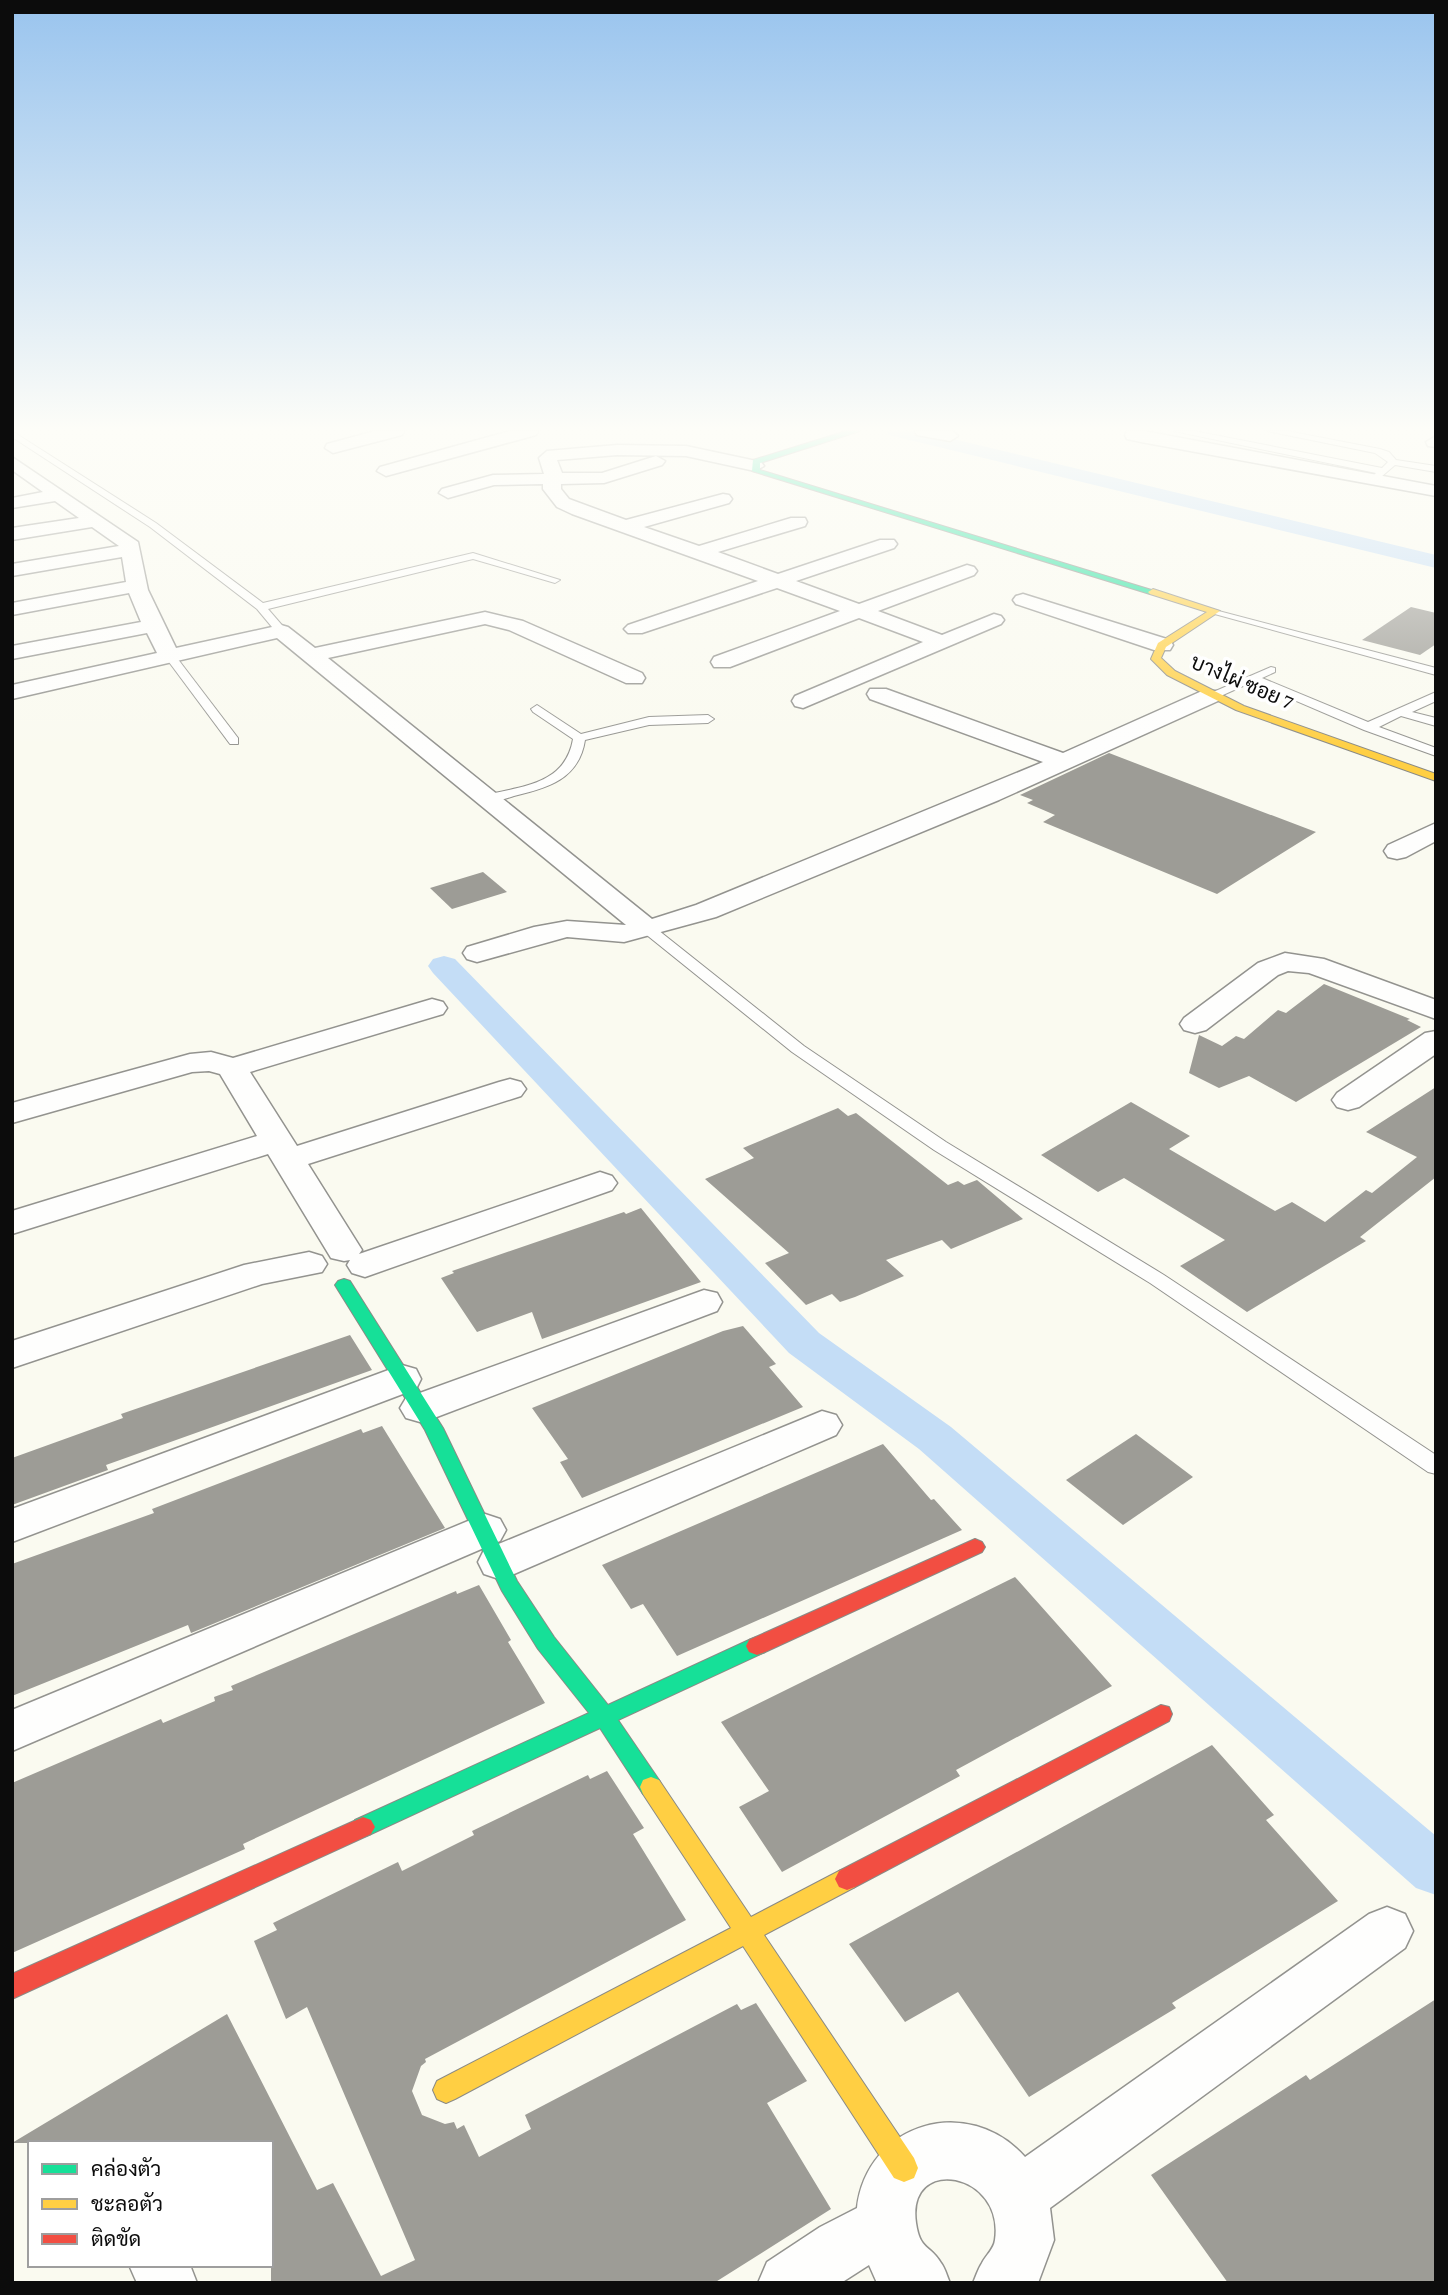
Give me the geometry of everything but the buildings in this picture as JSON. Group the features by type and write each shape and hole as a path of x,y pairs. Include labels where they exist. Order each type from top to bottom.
{"street":[{"path":"120,538 131,546 132,576 153,626 170,656"},
{"path":"660,538 942,642"},
{"path":"699,552 745,538"},
{"path":"974,538 1215,611"},
{"path":"635,629 887,544"},
{"path":"12,570 131,550"},
{"path":"722,662 967,571"},
{"path":"12,609 136,586"},
{"path":"1023,600 1162,645"},
{"name":"บางไผ่ ซอย 7","path":"1215,611 1162,645 1157,653 1160,666 1210,696 1436,778"},
{"path":"313,655 485,618 516,625 634,678"},
{"path":"803,701 994,620"},
{"path":"12,653 153,626"},
{"path":"12,692 281,631 648,929"},
{"path":"878,694 1065,762"},
{"path":"477,953 566,929 609,934 648,929 755,892 1065,762 1210,696"},
{"path":"1397,851 1436,831"},
{"path":"1195,1024 1268,969 1285,962 1314,965 1436,1010"},
{"path":"12,1113 190,1063 211,1062 232,1068 432,1008"},
{"path":"1348,1100 1436,1040"},
{"path":"232,1068 351,1267 411,1393 434,1428 509,1585 546,1643 603,1715 904,2168"},
{"path":"12,1223 510,1088"},
{"path":"12,1355 257,1273 309,1264 307,1273 311,1280 331,1287 351,1267 600,1183"},
{"path":"12,1526 411,1393 704,1302"},
{"path":"12,1731 492,1546 822,1425"},
{"path":"12,1987 975,1547"},
{"path":"446,2090 1161,1714"},
{"path":"1019,2196 1387,1930"},
{"path":"920,2283 898,2264 885,2225 892,2183 904,2168 932,2151 965,2152 996,2167 1019,2196 1027,2227 1022,2258 1004,2283"},
{"path":"788,2283 842,2248 885,2225"},
{"path":"160,2267 167,2283"}],"lane":[{"path":"169,538 261,607 281,631"},
{"path":"261,607 473,556 555,580"},
{"path":"1215,611 1436,672"},
{"path":"170,656 234,741"},
{"path":"1422,667 1436,661"},
{"path":"1210,696 1271,670"},
{"path":"1252,678 1368,727 1436,751"},
{"path":"1368,727 1436,696"},
{"path":"537,709 579,738 649,721 708,719"},
{"path":"1399,712 1436,722"},
{"path":"486,799 555,780 566,774 572,768 579,750 579,738"},
{"path":"1390,761 1420,746"},
{"path":"648,929 798,1049 940,1146 1157,1279 1436,1466"}],"waterway":[{"path":"1337,538 1436,562"},
{"path":"444,966 804,1343 935,1438 1436,1870"}],"traffic: fast":[{"path":"976,538 1153,592"},
{"path":"344,1285 434,1428 509,1585 546,1643 603,1715 651,1787"},
{"path":"363,1827 757,1646"}],"traffic: slow":[{"path":"1153,592 1215,611 1162,645 1156,659 1171,673 1240,708 1436,778"},
{"path":"651,1787 904,2168"},
{"path":"446,2090 847,1879"}],"traffic: jam":[{"path":"757,1646 975,1547"},
{"path":"847,1879 1161,1714"},
{"path":"12,1987 363,1827"}]}
